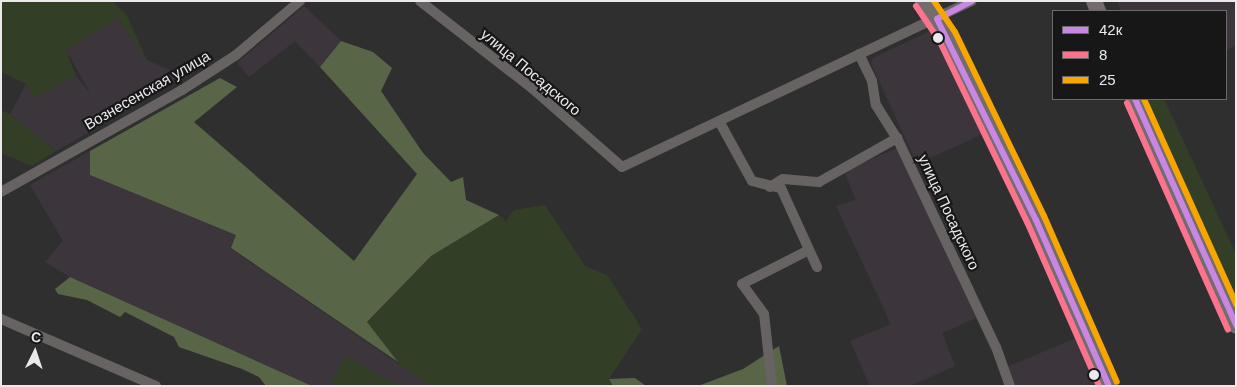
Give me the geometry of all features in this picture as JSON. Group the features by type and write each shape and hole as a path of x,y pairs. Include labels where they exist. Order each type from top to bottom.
{"main road":[{"path":"923,1 937,19 1036,220 1109,386"},
{"path":"1135,100 1236,326"}],"street":[{"name":"Вознесенская улица","path":"1,192 182,90 236,55 300,1"},
{"name":"улица Посадского","path":"420,1 533,89 622,167 719,122"},
{"path":"817,267 781,188 770,187 752,181 719,122 972,1"},
{"name":"улица Посадского","path":"859,54 872,81 876,105 897,138 996,347 1010,386"},
{"path":"770,187 783,179 819,182 897,138"},
{"path":"772,386 764,314 742,284 809,250"},
{"path":"1,319 144,383 156,386"}],"shaded area":[{"path":"1117,1 1236,1 1236,46 1227,50 1227,10 1121,10"},
{"path":"304,6 341,41 332,55 320,67 295,41 249,77 237,63"},
{"path":"117,18 147,60 174,72 194,72 56,151 10,114 26,84 34,98 76,76 91,94 66,50"},
{"path":"930,31 936,34 985,133 917,164 871,63 873,58"},
{"path":"897,148 976,318 942,333 955,366 910,386 870,386 850,341 891,324 836,206 856,200 844,171"},
{"path":"90,151 90,175 237,235 231,249 431,386 399,386 345,356 330,386 312,386 70,277 45,262 63,241 30,185"},
{"path":"1076,338 1098,386 1007,386 1000,370"}],"green space":[{"path":"1,1 112,1 126,14 147,60 117,18 66,50 76,76 34,98 26,84 1,72"},
{"path":"341,41 373,52 392,68 381,91 423,153 451,182 463,177 466,200 499,215 431,256 367,322 398,362 231,248 236,235 90,175 90,151 220,78 237,87 194,122 354,261 417,174 320,67"},
{"path":"1150,100 1164,100 1236,254 1236,309 1147,105"},
{"path":"1,110 10,114 56,151 31,166 1,153"},
{"path":"545,205 585,266 607,275 642,329 609,379 613,386 431,386 401,366 367,323 431,256 499,215 506,221 514,210"},
{"path":"70,277 312,386 266,386 259,377 242,369 179,347 174,337 125,312 120,317 87,300 58,294 55,289"},
{"path":"779,346 787,386 698,386 743,369"},
{"path":"345,356 399,386 330,386"},
{"path":"635,378 646,386 613,386 609,379"}],"transit line":[{"name":"25","path":"934,1 955,32 1044,216 1117,382"},
{"name":"42к","path":"972,1 937,19 1036,220 1109,386"},
{"name":"8","path":"916,6 939,40 1028,224 1099,386"},
{"name":"42к","path":"1135,100 1236,325"},
{"name":"25","path":"1144,100 1236,304"},
{"name":"8","path":"1127,103 1228,330"}]}
